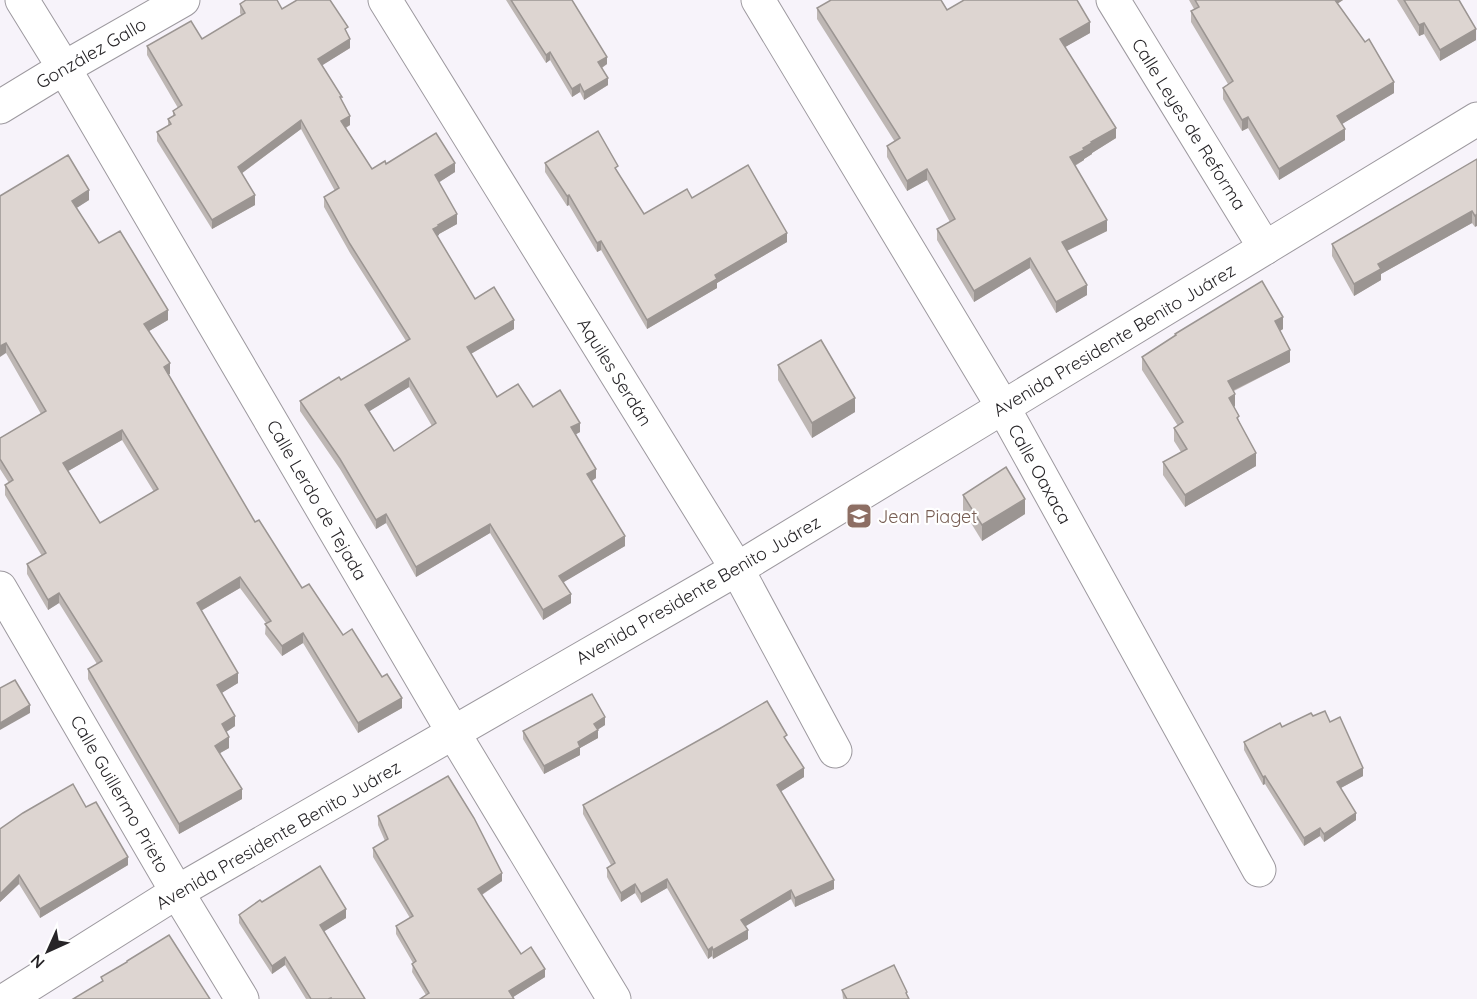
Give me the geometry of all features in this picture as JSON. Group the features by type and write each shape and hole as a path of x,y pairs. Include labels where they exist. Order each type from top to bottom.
{"street":[{"name":"Calle Lerdo de Tejada","path":"22,0 453,732 614,999"},
{"name":"González Gallo","path":"0,106 183,0"},
{"name":"Aquiles Serdán","path":"385,0 737,569 835,751"},
{"name":"Calle Oaxaca","path":"758,0 1003,407 1259,870"},
{"name":"Calle Leyes de Reforma","path":"1113,0 1265,248"},
{"name":"Avenida Presidente Benito Juárez","path":"7,999 177,892 737,569 1477,119"},
{"name":"Calle Guillermo Prieto","path":"0,588 242,999"}],"building":[{"path":"246,0 277,0 282,9 297,0 330,0 348,27 345,29 350,39 318,59 342,97 340,97 350,116 341,121 372,169 385,161 386,164 436,133 455,163 435,175 457,214 433,229 475,299 494,287 514,320 467,347 497,397 518,384 533,407 560,390 580,423 571,427 596,469 587,474 625,536 559,576 571,594 543,610 490,524 416,567 386,514 376,520 340,459 300,401 339,377 341,380 410,339 350,244 324,197 339,188 301,120 238,167 255,195 212,220 157,132 171,124 168,119 175,115 173,111 182,105 147,46 191,21 202,39 245,13 240,4","holes":["409,378 436,423 394,451 365,405"]},
{"path":"511,0 572,0 607,57 598,62 608,78 584,92 580,84 572,89 550,52 546,55"},
{"path":"831,0 941,0 947,10 964,0 1077,0 1090,22 1060,39 1116,128 1070,157 1107,220 1062,242 1087,285 1056,302 1030,258 974,291 937,229 955,219 927,169 907,181 887,146 900,138 817,8"},
{"path":"1195,0 1335,0 1365,42 1369,39 1394,82 1337,116 1345,129 1279,169 1248,117 1242,120 1223,88 1233,81 1191,11 1199,7"},
{"path":"1404,0 1459,0 1476,29 1440,50 1424,23 1419,25"},
{"path":"598,131 618,166 615,168 644,214 687,189 692,198 748,165 787,233 715,275 717,279 647,320 601,241 597,243 569,195 567,196 545,163"},
{"path":"68,155 89,190 72,201 99,243 120,231 168,310 144,324 170,363 164,367 255,522 259,520 302,588 309,584 343,635 352,629 382,677 387,674 402,698 358,723 303,633 282,646 265,624 271,621 240,577 197,603 238,673 217,685 235,716 222,724 229,737 215,746 242,789 179,824 88,669 102,661 59,593 48,600 27,564 46,553 5,485 13,480 0,459 0,438 46,411 6,343 0,346 0,196","holes":["122,430 158,489 100,523 63,463"]},
{"path":"1477,159 1477,214 1475,216 1472,211 1378,264 1381,269 1354,284 1332,244"},
{"path":"1262,281 1283,317 1275,321 1290,350 1228,381 1235,394 1229,398 1256,453 1185,495 1163,462 1187,449 1174,428 1183,422 1142,357"},
{"path":"821,340 855,398 812,423 778,365"},
{"path":"1006,467 1025,499 982,525 963,495"},
{"path":"15,680 30,705 0,723 0,688"},
{"path":"592,694 605,717 594,724 598,730 578,742 580,747 544,766 523,731"},
{"path":"767,701 787,735 784,737 804,768 777,785 834,880 795,898 791,890 741,920 748,930 713,950 712,947 708,950 667,879 641,894 635,884 621,893 607,868 615,863 583,805"},
{"path":"1325,711 1330,722 1340,717 1363,768 1337,782 1356,813 1324,834 1320,828 1304,838 1265,776 1263,777 1244,742 1280,723 1282,727 1311,713 1313,716"},
{"path":"448,776 474,818 502,873 478,889 521,954 531,947 545,969 509,991 514,999 420,999 429,993 412,964 416,961 396,926 413,916 373,848 388,839 378,816"},
{"path":"73,784 86,807 96,802 128,857 40,909 19,875 0,894 0,829"},
{"path":"320,866 346,909 320,925 365,999 311,999 285,957 272,966 239,915 260,900 262,902"},
{"path":"169,935 210,999 73,999 103,981 101,977"},
{"path":"894,965 909,999 847,999 842,990"}],"place":[{"name":"Jean Piaget","path":"859,516"}]}
